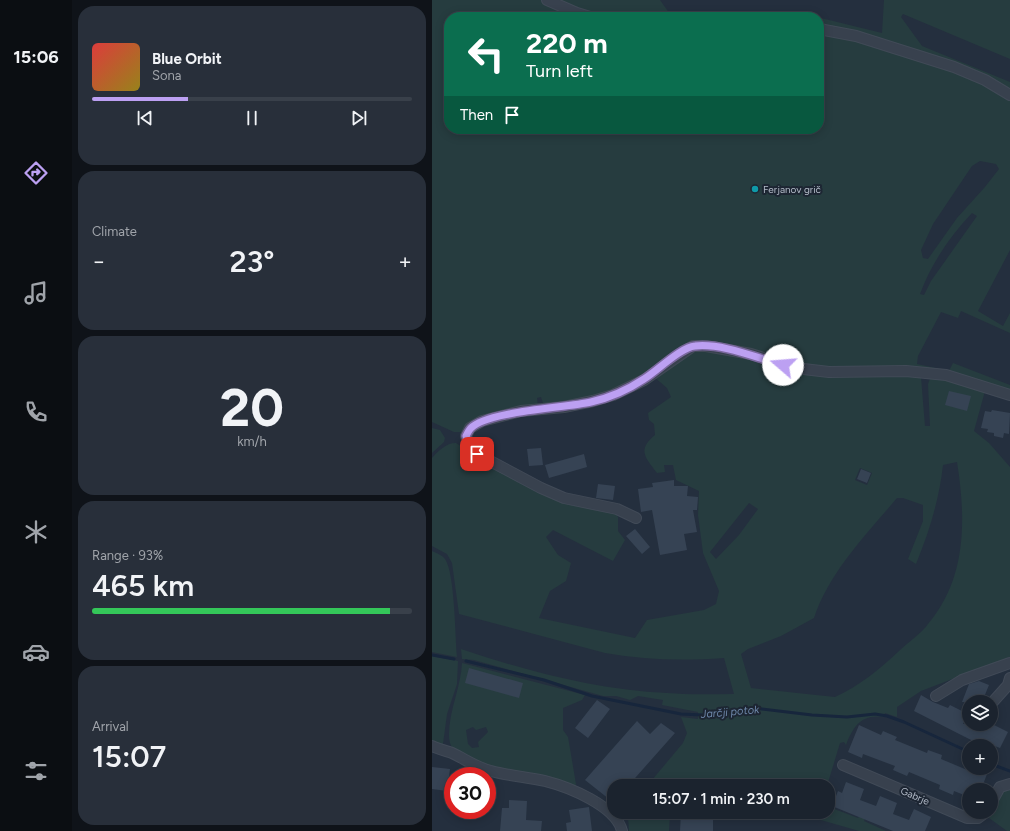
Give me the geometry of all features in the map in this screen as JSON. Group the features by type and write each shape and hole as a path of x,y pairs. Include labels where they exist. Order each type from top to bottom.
{"street":[{"path":"547,0 573,12"},
{"path":"824,29 856,36 954,67 985,80 1010,95"},
{"path":"636,518 617,509 564,498 541,488 477,454 469,445 466,436 470,428 482,421 521,412 564,407 613,395 644,380 693,346 706,346 751,354 795,368 829,372 906,371 946,375 1010,395"},
{"path":"936,696 962,680 1010,663"},
{"path":"998,696 1008,685 1010,678"},
{"path":"432,746 452,753 491,771 547,782 570,790 607,810 620,823 622,831"},
{"name":"Gabrje","path":"844,765 962,816"},
{"path":"998,791 1000,787 1010,784"}],"green space":[{"path":"432,0 543,0 569,12 444,12 444,134 824,134 824,32 852,37 959,71 1010,97 1010,250 978,311 1003,326 1010,313 1010,333 961,311 958,318 941,312 918,356 917,364 949,371 953,363 1010,385 1010,392 950,373 831,369 795,365 701,342 645,377 605,395 544,406 541,397 537,398 538,406 460,432 454,432 432,422","holes":["980,161 996,164 999,169 957,218 928,259 923,258 921,250 933,224 972,166","972,213 977,216 931,281 924,295 920,294 935,261 956,231"]},
{"path":"555,0 660,0 668,12 585,12"},
{"path":"884,0 1010,0 1010,59 903,14 901,17 922,46 1010,82 1010,91 824,28 824,19 882,33"},
{"path":"695,348 738,355 763,362 910,374 921,377 925,426 930,426 928,384 931,376 936,376 985,391 974,431 989,443 1010,467 1010,657 921,691 897,707 897,717 885,713 883,717 863,720 855,727 846,745 844,742 840,743 829,779 653,779 683,743 687,733 681,717 698,719 698,712 662,705 663,700 638,696 630,700 616,696 603,696 474,660 462,659 461,649 511,665 588,684 675,694 734,694 724,658 664,659 605,653 459,614 452,563 447,554 432,546 432,458 446,446 456,443 487,464 538,490 613,510 618,517 618,531 625,540 613,561 553,530 546,537 558,555 571,563 566,581 550,591 539,618 635,638 647,620 704,610 716,604 719,591 703,553 698,515 699,491 676,480 673,465 664,465 665,472 657,473 646,458 645,454 646,445 655,435 654,424 649,420 648,413 671,397 667,388 653,376","holes":["957,462 962,504 962,526 957,567 941,606 925,628 869,677 835,697 751,688 741,654 748,649 781,636 814,618 829,585 839,569 861,540 897,498 903,498 923,505 923,521 908,559 916,564 933,516 943,465","860,468 872,473 867,485 855,480","749,503 758,509 739,535 716,559 710,552"]},
{"path":"432,428 440,430 445,438 444,442 432,453"},
{"path":"432,551 445,559 451,577 457,657 432,652"},
{"path":"432,656 458,661 457,684 447,714 443,744 439,745 432,743"},
{"path":"462,663 585,695 582,700 563,708 563,730 568,737 576,784 575,788 510,773 496,769 496,767 489,767 462,756 453,749 449,741 449,735 451,717 460,681","holes":["473,727 476,730 486,727 488,732 478,742 479,747 472,748 468,744 466,730"]},
{"path":"1010,788 1010,831 1007,831 990,819 998,819 998,801 1004,790"},
{"path":"863,807 869,808 864,821 886,831 859,831 817,819 835,819 835,809 858,818"},
{"path":"628,819 670,819 669,831 629,831"}],"building":[{"path":"949,391 971,396 967,411 945,405"},
{"path":"992,410 1010,413 1009,434 1004,433 1003,438 994,436 994,433 987,432 988,429 981,428 985,411 991,412"},
{"path":"541,448 543,465 529,466 527,449"},
{"path":"584,454 587,467 549,478 545,465"},
{"path":"861,469 871,473 867,483 857,479"},
{"path":"674,480 674,486 688,486 687,496 698,497 697,510 693,510 697,532 684,534 687,550 660,555 652,510 641,512 638,489 653,487 652,483"},
{"path":"598,484 615,486 613,500 596,498"},
{"path":"635,529 650,547 642,554 626,536"},
{"path":"469,668 523,683 519,698 465,683"},
{"path":"979,681 989,685 985,695 965,695 969,684"},
{"path":"921,695 948,708 950,705 962,711 962,731 998,731 998,727 1008,732 1000,748 998,747 998,739 969,739 914,711"},
{"path":"597,700 610,709 588,738 575,728"},
{"path":"637,721 650,734 661,723 675,733 634,779 607,779 607,797 585,780"},
{"path":"859,725 881,735 883,731 897,737 895,740 927,753 928,750 942,755 941,759 962,768 962,775 987,775 984,783 962,783 962,794 954,791 953,795 939,789 940,785 909,772 907,776 893,770 895,766 863,754 862,758 848,752"},
{"path":"432,767 444,768 444,791 432,789"},
{"path":"846,782 864,789 860,800 876,806 880,796 897,803 893,814 909,820 914,809 931,817 925,831 893,831 835,807 835,798 838,791 842,793"},
{"path":"509,800 527,801 526,820 542,821 541,831 500,831 502,808 509,808"},
{"path":"589,807 592,831 567,831 566,823 571,822 569,810"},
{"path":"681,819 713,819 713,831 680,831"}],"waterway":[{"name":"Jarčji potok","path":"432,655 454,659"},
{"name":"Jarčji potok","path":"466,661 544,680 592,696 681,714 703,715 753,708 812,715 847,717 875,714 887,716 904,722 962,749"},
{"name":"Jarčji potok","path":"998,767 1010,771"}],"place":[{"name":"Ferjanov grič","path":"755,189"}],"route":[{"path":"477,454 469,445 466,436 470,428 482,421 521,412 564,407 613,395 644,380 681,352 693,346 706,346 751,354 783,365"}]}
